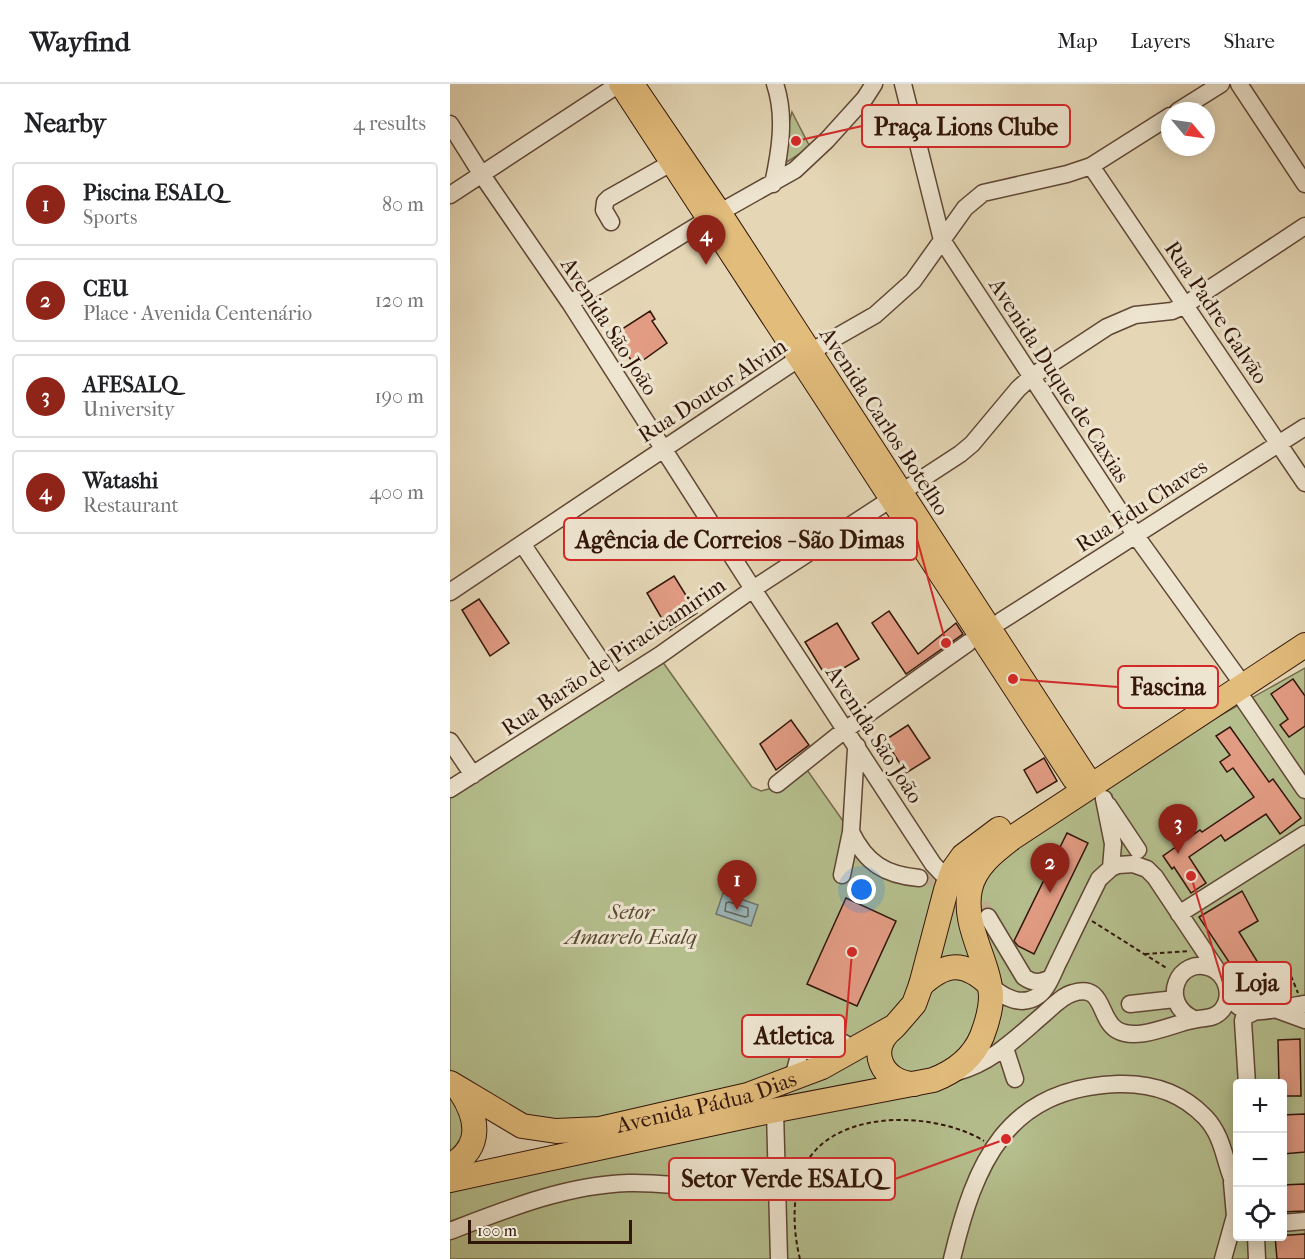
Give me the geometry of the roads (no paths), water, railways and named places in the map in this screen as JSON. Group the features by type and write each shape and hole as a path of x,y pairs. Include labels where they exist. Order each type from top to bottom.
{"highway":[{"path":"1237,682 1305,628"},
{"path":"954,871 978,844 1237,682 1305,645"},
{"path":"979,916 970,887 988,856 1084,779"},
{"name":"Avenida Pádua Dias","path":"454,1085 522,1126 556,1131 600,1129 748,1095 822,1067 895,1026 914,1004 954,871"},
{"name":"Avenida Pádua Dias","path":"450,1180 933,1080 947,1074 965,1061 980,1041 989,1016 991,1002 979,916"},
{"path":"921,985 936,972 957,967 972,970 989,984"},
{"path":"895,1026 888,1031 882,1044 879,1052 880,1060 892,1078 914,1084"},
{"path":"775,1112 775,1101 791,1079"},
{"path":"450,1167 463,1157 475,1131 473,1113 454,1085"},
{"path":"450,1167 642,1140"}],"main road":[{"name":"Avenida Carlos Botelho","path":"619,84 671,163 714,216"},
{"name":"Avenida Carlos Botelho","path":"634,84 714,216 1084,779"}],"street":[{"path":"450,195 619,84"},
{"path":"772,184 778,158 781,120 775,84"},
{"path":"570,303 795,170 827,140 865,98 874,84"},
{"name":"Avenida Duque de Caxias","path":"903,84 942,240 1136,536 1237,682 1305,790"},
{"path":"1193,102 1221,84"},
{"path":"1239,84 1305,184"},
{"name":"Rua Doutor Alvim","path":"450,592 805,355 875,315 913,281 965,208 983,193 1067,174 1091,166 1161,122"},
{"name":"Avenida São João","path":"450,124 482,175 570,303 753,590 928,855 954,871"},
{"path":"611,222 604,210 604,202 671,163"},
{"name":"Rua Padre Galvão","path":"1091,166 1305,483"},
{"name":"Rua Barão de Piracicamirim","path":"450,789 660,655 753,590 960,454 972,444 1018,389 1031,377 1107,327 1135,315 1172,310 1185,305 1305,226"},
{"name":"Rua Edu Chaves","path":"1001,621 1305,427"},
{"path":"523,544 616,683"},
{"path":"777,784 846,730 969,643"},
{"path":"450,741 473,775"},
{"path":"842,875 851,832 857,746"},
{"path":"1111,868 1113,844 1104,799 1138,850"},
{"path":"851,832 857,844 874,864 904,876 919,878"},
{"path":"1179,914 1305,834"},
{"path":"989,984 1003,996 1018,1000 1034,997 1048,983 1100,879 1111,868 1133,864 1147,869 1155,877 1222,977 1228,989 1225,1006 1212,1018"},
{"path":"979,916 1024,977 1032,982 1048,983"},
{"path":"1194,1019 1180,1010 1175,999 1176,984 1186,971 1203,966 1222,977 1233,1001 1242,1009 1254,1012"},
{"path":"1048,983 1056,1004"},
{"path":"947,1074 981,1063 1005,1048 1056,1004 1074,992 1088,992 1099,1000 1108,1020 1114,1028 1122,1032 1132,1033 1166,1028 1194,1019 1212,1018 1233,1020 1239,1023 1244,1032"},
{"path":"1130,1004 1175,999"},
{"path":"1247,1079 1244,1017 1254,1012 1274,1009 1304,1009"},
{"path":"1005,1048 1015,1079"},
{"path":"952,1259 963,1216 993,1147 1027,1111 1055,1096 1105,1084 1128,1084 1155,1087 1181,1097 1212,1126 1225,1153 1233,1180"},
{"path":"775,1112 779,1259"},
{"path":"450,1231 531,1202 578,1189 631,1183 702,1187"},
{"path":"1287,1223 1305,1221"},
{"path":"1223,1259 1233,1223"},
{"path":"1256,1241 1257,1259"}],"water":[{"path":"723,893 758,905 751,926 716,914"}],"tunnel":[{"path":"919,878 944,878 962,883 975,895 988,917"}],"place":[{"name":"Praça Lions Clube","path":"796,141"},
{"name":"Watashi","path":"706,265"},
{"name":"Agência de Correios - São Dimas","path":"946,643"},
{"name":"Fascina","path":"1013,679"},
{"name":"AFESALQ","path":"1178,854"},
{"name":"Loja","path":"1191,876"},
{"name":"CEU","path":"1050,893"},
{"name":"Piscina ESALQ","path":"737,910"},
{"name":"Atletica","path":"852,952"},
{"name":"Setor Verde ESALQ","path":"1006,1139"}],"park label":[{"name":"Setor Amarelo Esalq","path":"631,924"}]}
